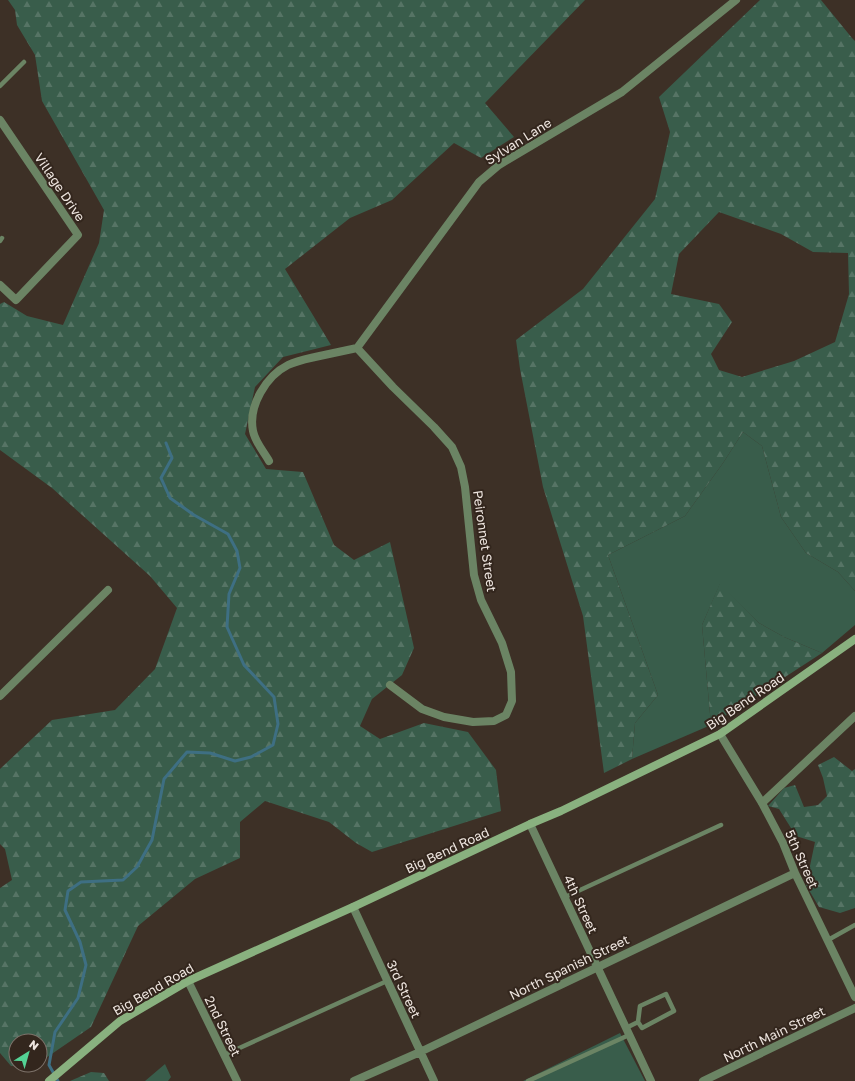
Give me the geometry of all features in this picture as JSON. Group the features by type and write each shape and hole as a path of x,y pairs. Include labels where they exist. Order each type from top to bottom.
{"main road":[{"name":"Big Bend Road","path":"49,1081 120,1021 188,982 561,811 720,734 855,639"}],"street":[{"name":"Sylvan Lane","path":"357,348 479,182 499,165 622,92 736,0"},
{"name":"Village Drive","path":"0,120 78,235 16,300 0,285"},
{"path":"269,461 253,433 252,421 256,400 275,373 288,365 299,361 357,348"},
{"name":"Peironnet Street","path":"357,348 452,447 461,467 465,487 474,575 480,600 502,643 511,672 512,701 506,716 494,721 473,722 444,717 422,709 390,685"},
{"path":"1,694 108,590"},
{"path":"762,803 855,716"},
{"name":"5th Street","path":"720,734 762,803 783,843 795,873 855,997"},
{"name":"4th Street","path":"530,824 651,1081"},
{"name":"North Spanish Street","path":"354,1081 420,1052 795,873"},
{"name":"3rd Street","path":"353,907 434,1081"},
{"name":"2nd Street","path":"188,982 237,1081"},
{"name":"North Main Street","path":"703,1081 855,1008"}],"lane":[{"path":"0,86 24,62"},
{"path":"565,897 721,825"},
{"path":"828,940 855,925"},
{"path":"224,1055 388,981"},
{"path":"528,1081 627,1031 638,1022 640,1006 666,994 674,1011 642,1028 638,1022"}],"green space":[{"path":"8,0 585,0 485,103 514,137 481,158 454,143 392,200 350,218 285,269 331,345 283,357 255,387 245,434 266,469 303,472 334,545 354,560 390,542 414,648 402,675 372,699 360,726 380,739 424,723 468,732 496,770 501,811 372,852 356,843 329,822 265,801 240,822 240,858 195,879 138,926 91,1027 48,1057 48,1033 8,1033 8,1062 0,1053 0,888 12,880 5,849 0,844 0,769 52,720 115,710 155,669 177,608 150,576 52,488 0,450 0,304 4,302 27,316 63,325 99,243 104,210 42,101 35,55 17,25 15,10"},
{"path":"760,0 821,0 855,41 855,591 838,572 806,553 781,517 762,446 743,432 685,516 608,555 658,695 635,723 632,759 604,773 583,616 543,487 520,369 516,340 583,289 655,199 670,132 659,97","holes":["719,212 781,234 813,252 848,253 849,294 835,342 794,361 742,377 719,370 711,354 732,322 719,304 671,294 679,254"]},
{"path":"743,432 762,446 781,517 806,553 838,572 855,591 855,625 822,653 784,637 759,623 720,584 702,625 711,725 632,759 635,723 658,695 608,555 685,516"},
{"path":"720,583 759,623 784,637 822,653 711,725 702,625"},
{"path":"834,757 852,771 855,769 855,908 840,913 819,907 806,885 815,842 796,836 779,809 768,806 784,788 795,785 804,807 818,805 827,796 818,765"},
{"path":"620,1033 645,1081 523,1081"},
{"path":"165,1064 171,1077 168,1081 145,1081"},
{"path":"91,1072 104,1073 109,1081 70,1081"}],"waterway":[{"path":"58,1081 49,1065 55,1032 78,998 86,965 80,942 65,910 68,891 81,882 123,880 137,867 152,840 164,779 187,752 210,753 235,761 251,757 273,745 278,724 274,697 244,665 227,627 229,594 240,568 237,551 228,534 194,515 170,498 161,478 172,458 166,443"}]}
